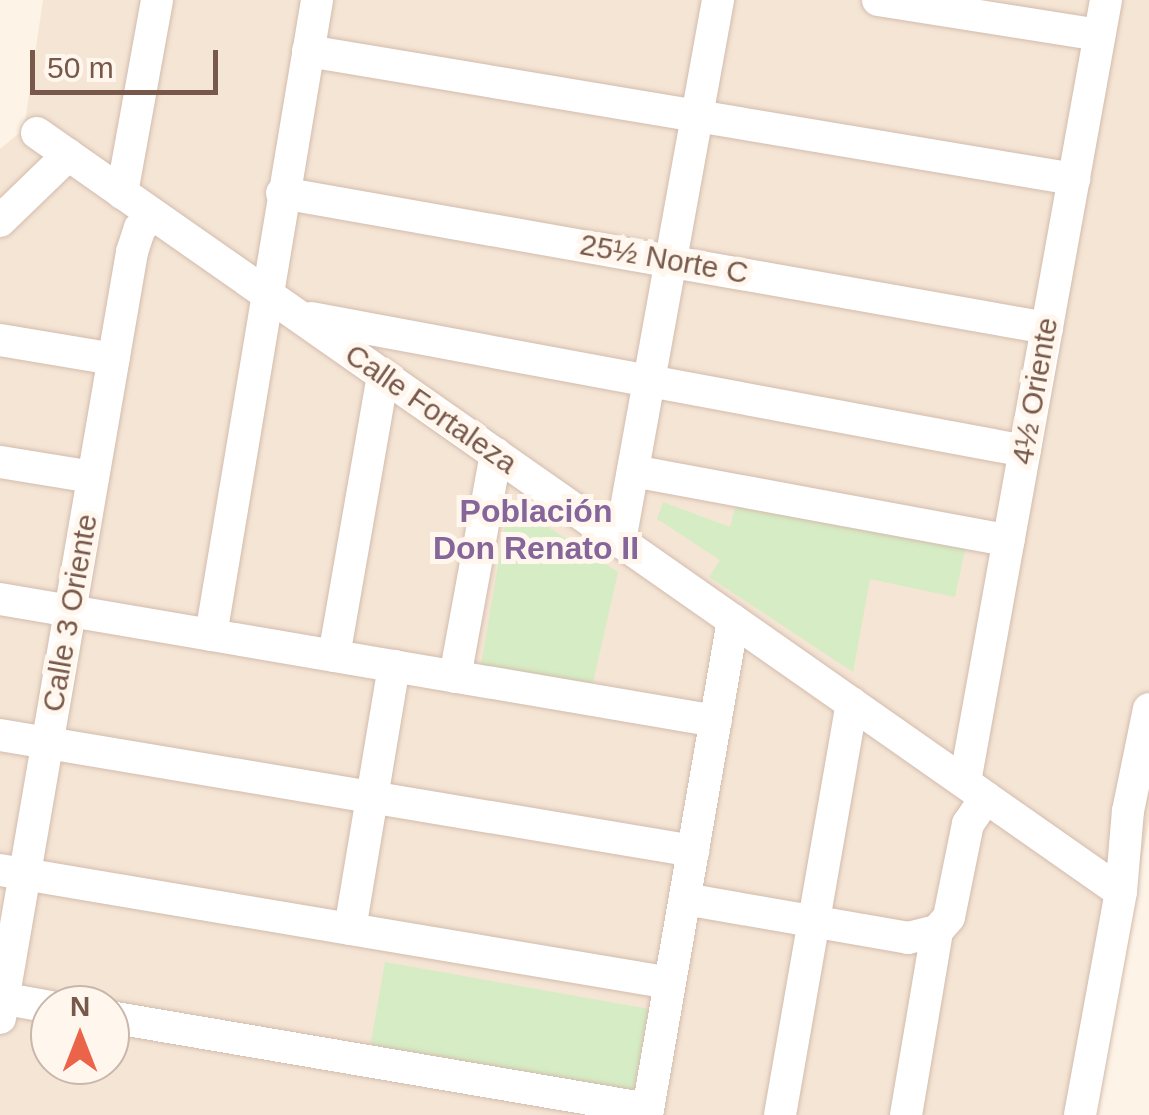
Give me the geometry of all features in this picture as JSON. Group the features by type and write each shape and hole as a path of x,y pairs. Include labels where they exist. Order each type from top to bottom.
{"street":[{"path":"122,193 157,0"},
{"path":"211,635 284,306 282,192 317,0"},
{"path":"620,541 718,0"},
{"path":"878,0 1100,34"},
{"name":"4½ Oriente","path":"906,1115 937,932 949,917 975,789 1008,541 1106,0"},
{"path":"308,51 1074,179"},
{"name":"Calle Fortaleza","path":"37,133 1120,892"},
{"path":"0,221 68,155"},
{"name":"25½ Norte C","path":"282,192 1047,328"},
{"name":"Calle 3 Oriente","path":"1,1005 12,872 47,743 135,240 153,214"},
{"path":"284,306 649,382 1024,452"},
{"path":"0,340 113,359"},
{"path":"334,656 383,376"},
{"path":"454,677 496,454"},
{"path":"0,462 93,477"},
{"path":"633,472 1008,541"},
{"path":"0,599 716,721"},
{"path":"130,1021 648,1112 733,620"},
{"path":"350,929 394,666"},
{"path":"780,1115 852,703"},
{"path":"1080,1115 1120,892 1128,811 1149,710"},
{"path":"0,735 693,851"},
{"path":"12,872 670,983"},
{"path":"684,900 908,938 937,932"},
{"path":"1,1005 30,1006"}],"shaded area":[{"path":"43,0 1149,0 1149,821 1093,1115 0,1115 0,149 24,129"}],"green space":[{"path":"509,502 618,572 592,687 481,665"},
{"path":"663,502 730,527 736,504 966,545 955,597 870,579 853,672 709,577 720,560 657,519"},
{"path":"385,962 649,1009 634,1094 370,1047"}],"district":[{"name":"Población Don Renato II","path":"536,530"}]}
